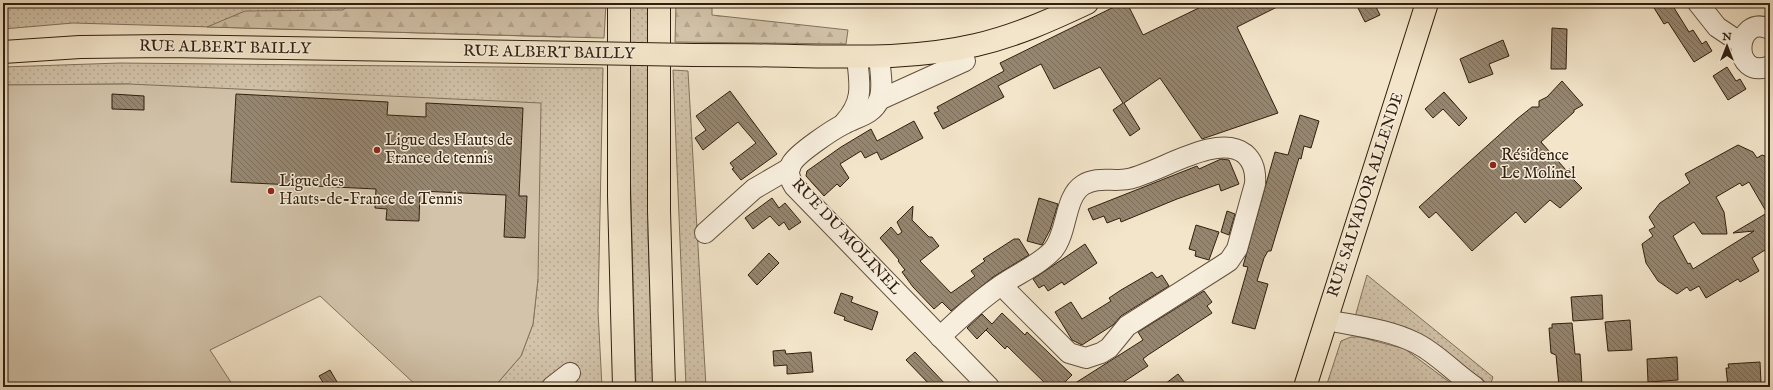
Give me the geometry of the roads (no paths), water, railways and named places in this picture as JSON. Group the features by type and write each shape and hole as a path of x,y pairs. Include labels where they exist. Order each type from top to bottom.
{"main road":[{"path":"620,3 618,116 621,307 624,387"},
{"path":"659,3 658,165 664,386"},
{"name":"RUE ALBERT BAILLY","path":"3,52 80,47 168,46 868,57 929,54 988,42 1033,27 1086,3"},
{"name":"RUE SALVADOR ALLENDE","path":"1305,387 1426,3"},
{"path":"613,387 611,269 612,195 618,116"}],"street":[{"path":"1698,3 1717,27 1741,43"},
{"path":"1770,29 1760,27 1754,28 1743,37 1741,43 1741,50 1747,62 1759,68 1770,66"},
{"path":"868,57 881,84 879,100"},
{"path":"844,123 855,111 860,96 868,57"},
{"name":"RUE DU MOLINEL","path":"965,61 879,100 871,110 844,123 800,154 790,168 789,175 794,186 989,387"},
{"path":"940,337 972,307 1001,285 1052,250 1058,242 1063,230 1072,197 1083,184 1099,179 1128,179 1215,147 1223,146 1241,151 1249,157 1254,165 1256,174 1255,184 1234,255 1223,265 1131,324 1109,348 1095,356 1081,357 1069,353 1001,285"},
{"path":"705,233 754,189 790,168"},
{"path":"1327,320 1389,333 1416,343 1439,358 1475,387"},
{"path":"552,387 570,373"}],"place":[{"name":"Ligue des Hauts de France de tennis","path":"377,150"},
{"name":"Résidence Le Molinel","path":"1493,165"},
{"name":"Ligue des Hauts-de-France de Tennis","path":"271,191"}]}
